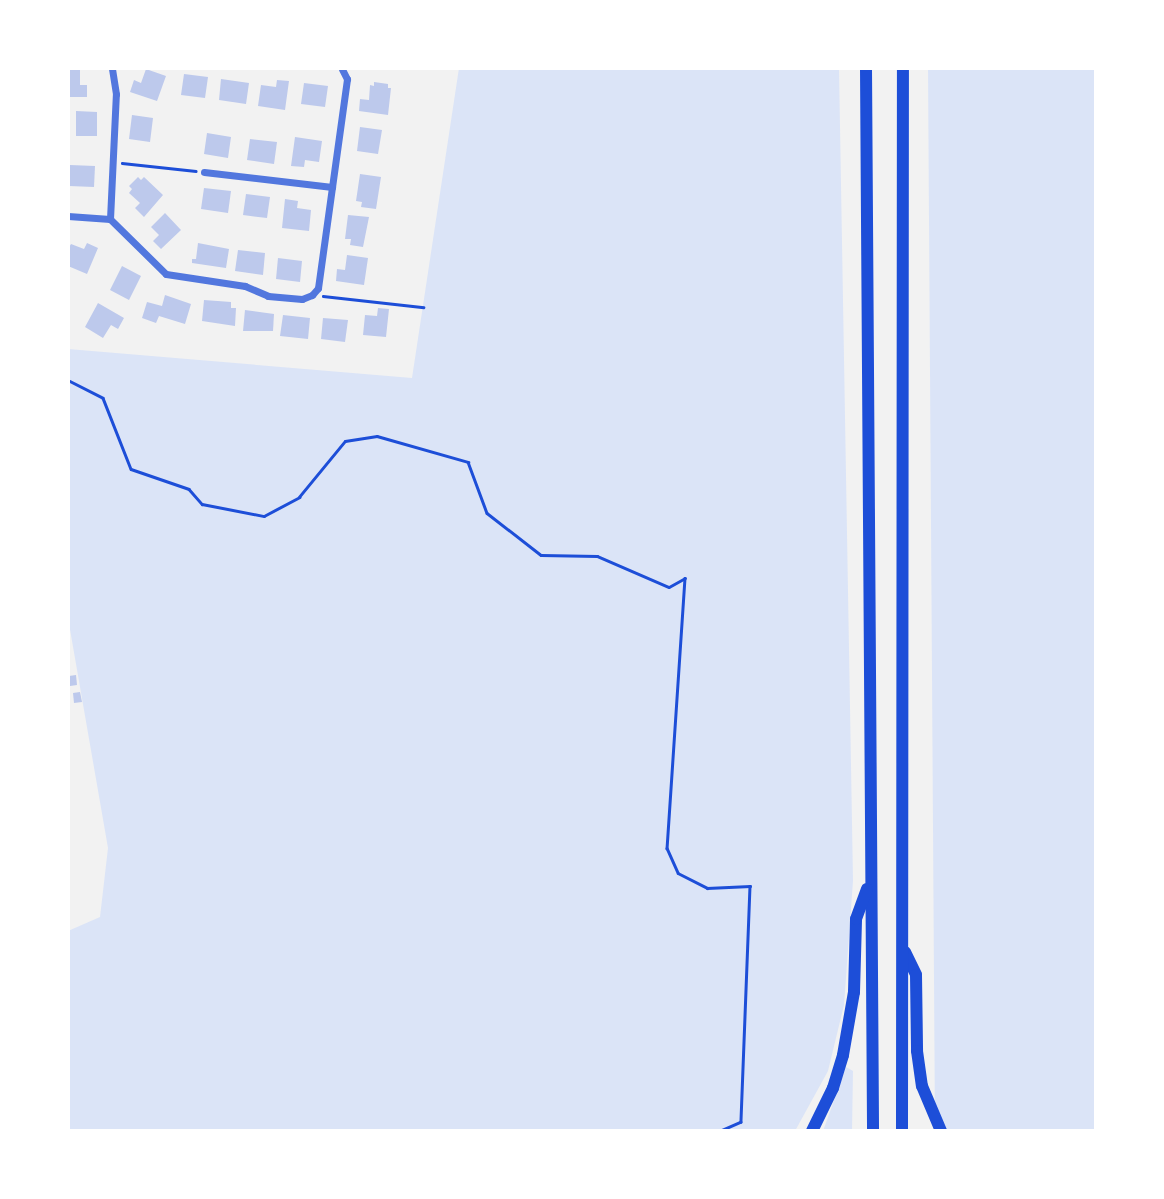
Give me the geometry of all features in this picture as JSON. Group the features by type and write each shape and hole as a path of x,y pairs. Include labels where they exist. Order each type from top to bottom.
{"highway":[{"path":"866,68 869,883 873,1131"},
{"path":"902,1131 903,68"},
{"path":"812,1131 833,1088 846,1043 854,992 856,919 869,883"},
{"path":"904,951 916,975 917,1051 922,1086 929,1108 941,1131"}],"street":[{"path":"110,219 116,94 112,68"},
{"path":"68,216 110,219 166,274 245,286 268,296 302,299 315,292 347,79 342,68"},
{"path":"204,172 332,187"}],"path":[{"path":"112,162 204,172"},
{"path":"315,292 423,307"},
{"path":"68,380 103,398 131,469 188,489 202,504 264,516 299,497 345,441 377,436 468,462 486,513 541,555 597,556 669,587 685,578 667,848 678,873 707,888 750,886 741,1122 721,1131"}],"shaded area":[{"path":"459,68 839,68 853,881 844,1005 828,1071 795,1131 68,1131 68,931 100,917 108,848 68,618 68,349 412,378"},
{"path":"928,68 1096,68 1096,1131 935,1131"},
{"path":"846,1067 853,1071 852,1131 823,1131"}],"building":[{"path":"68,68 80,70 80,85 87,85 87,97 68,97"},
{"path":"146,69 166,76 157,101 130,92 134,80 141,83"},
{"path":"184,74 208,77 205,98 181,95"},
{"path":"221,79 249,83 246,104 219,100"},
{"path":"277,80 289,81 285,110 258,106 261,85 276,87"},
{"path":"374,82 388,84 388,88 391,88 388,115 359,111 360,99 369,100 370,85 374,86"},
{"path":"304,83 328,86 325,107 301,104"},
{"path":"76,111 97,112 97,136 76,136"},
{"path":"132,115 153,118 150,142 129,139"},
{"path":"360,127 382,130 378,154 357,151"},
{"path":"207,133 231,137 228,158 204,154"},
{"path":"295,137 322,141 319,162 305,160 304,167 291,166"},
{"path":"250,139 277,142 274,164 247,160"},
{"path":"70,165 95,166 94,187 69,186"},
{"path":"360,174 381,177 376,209 361,207 362,202 356,201"},
{"path":"138,177 141,180 144,177 163,195 144,217 135,208 140,203 129,193 132,189 129,186"},
{"path":"204,188 231,191 228,213 201,209"},
{"path":"246,194 270,197 267,218 243,215"},
{"path":"285,199 298,201 297,208 311,210 309,231 282,228"},
{"path":"165,213 181,230 161,249 153,241 159,235 151,227"},
{"path":"348,215 369,217 363,247 350,245 351,239 345,239"},
{"path":"87,243 98,248 87,274 68,266 68,249 71,244 84,249"},
{"path":"198,243 229,249 226,268 192,263 192,259 196,259"},
{"path":"238,250 265,253 263,275 235,271"},
{"path":"347,255 368,258 364,285 336,281 337,269 345,270"},
{"path":"278,258 302,261 300,282 276,279"},
{"path":"122,266 141,276 129,300 110,290"},
{"path":"165,295 191,304 185,324 159,316 156,323 142,318 147,302 162,306"},
{"path":"204,300 231,302 231,308 236,308 235,326 202,321"},
{"path":"98,303 124,318 118,329 111,325 103,338 85,327"},
{"path":"378,308 389,309 386,337 363,335 365,315 377,316"},
{"path":"245,310 274,314 273,331 243,331"},
{"path":"283,315 310,318 308,339 280,336"},
{"path":"323,318 348,320 345,342 321,339"},
{"path":"76,675 77,685 70,686 69,676"},
{"path":"80,692 82,702 74,703 73,693"}]}
